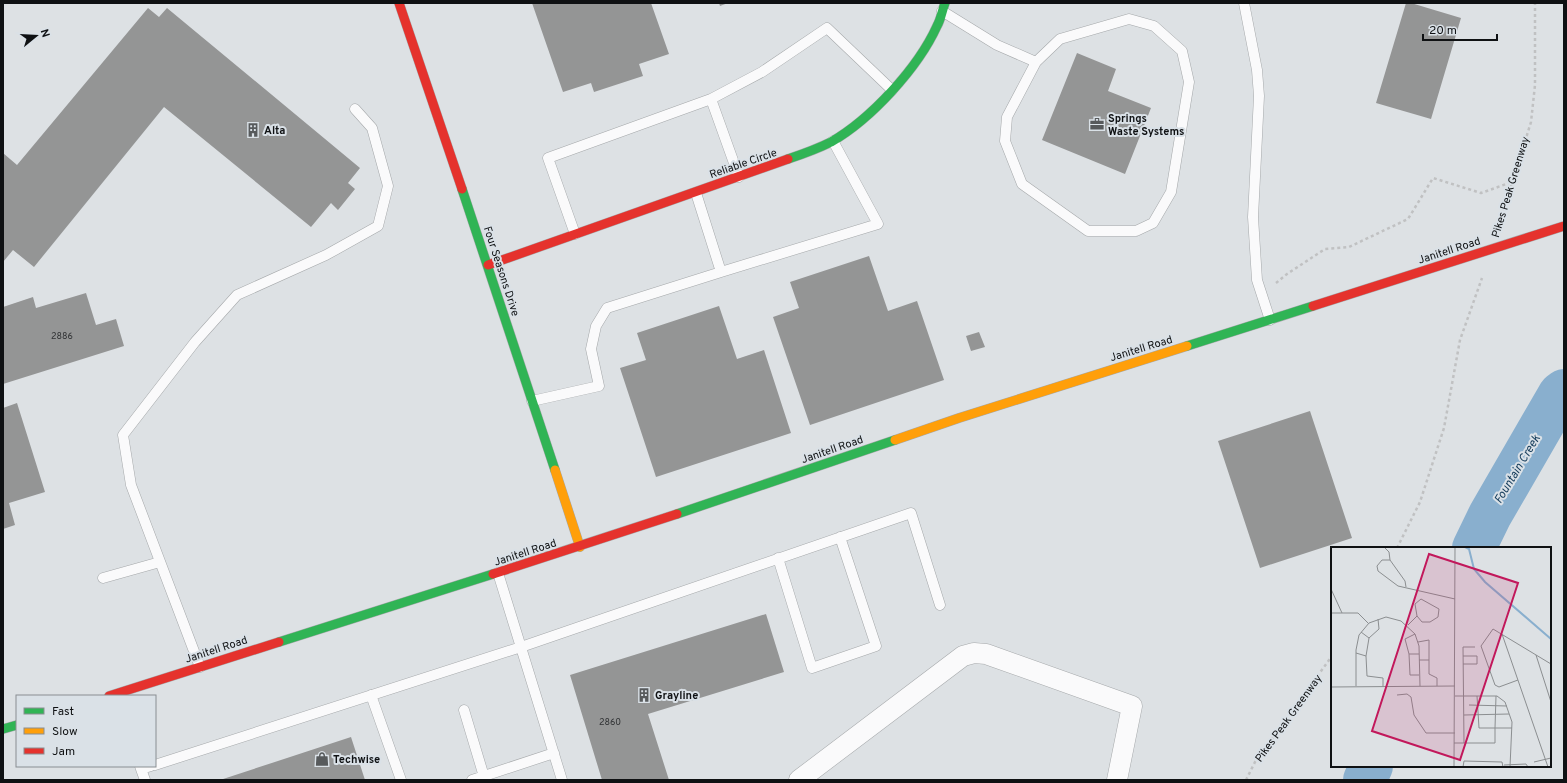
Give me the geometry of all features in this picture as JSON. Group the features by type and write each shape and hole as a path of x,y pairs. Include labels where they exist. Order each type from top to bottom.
{"street":[{"name":"Four Seasons Drive","path":"399,3 488,265 580,547"},
{"name":"Reliable Circle","path":"488,265 696,193 804,154 833,141 861,120 892,90 918,60 937,27 944,7"},
{"name":"Janitell Road","path":"115,695 580,547 959,418 1564,226"},
{"path":"799,780 963,656 974,653 986,654 1132,706 1117,780"},
{"path":"3,729 16,725"}],"lane":[{"path":"1244,3 1257,70 1259,96 1253,217 1257,280 1270,320"},
{"path":"944,7 997,45 1036,62"},
{"path":"1129,19 1154,26 1182,51 1189,82 1171,192 1153,223 1136,231 1088,231 1022,184 1005,141 1007,117 1036,62 1060,38 1129,19"},
{"path":"575,234 548,158 711,99 762,72 827,28 892,90"},
{"path":"711,99 739,177"},
{"path":"200,667 130,485 123,435 195,342 237,295 326,255 378,226 388,186 372,128 355,109"},
{"path":"532,401 599,386 590,349 596,326 607,308 878,224 833,141"},
{"path":"696,193 721,272"},
{"path":"156,765 520,647 840,536 911,513 940,605"},
{"path":"778,558 812,668 876,646 840,536"},
{"path":"103,578 160,562"},
{"path":"498,573 562,780"},
{"path":"371,695 401,780"},
{"path":"464,710 484,778"},
{"path":"472,780 484,778 554,753"},
{"path":"144,767 145,780"}],"path":[{"name":"Pikes Peak Greenway","path":"1498,226 1531,122 1535,85 1535,3"},
{"path":"1262,294 1287,274 1325,249 1349,247 1408,219 1433,178 1481,192 1512,182"},
{"path":"1398,547 1420,502 1444,428 1460,340 1484,271"},
{"name":"Pikes Peak Greenway","path":"1246,780 1255,762 1331,657"}],"building":[{"path":"532,3 651,3 669,54 639,64 643,76 594,92 591,83 563,92"},
{"path":"719,3 728,3 720,6"},
{"path":"1406,3 1411,3 1461,18 1431,119 1376,103"},
{"name":"Alta","path":"148,8 159,17 167,8 360,168 348,183 355,189 338,210 331,203 311,227 164,107 34,267 13,250 3,262 3,153 17,165"},
{"name":"Springs Waste Systems","path":"1077,53 1116,69 1108,91 1151,108 1125,174 1042,140"},
{"path":"869,256 888,311 917,301 944,380 810,425 773,317 799,308 790,282"},
{"path":"86,293 96,325 116,319 124,346 3,384 3,307 33,297 36,308"},
{"path":"719,306 737,359 764,350 791,433 656,477 620,368 646,360 637,333"},
{"path":"979,332 985,347 971,351 966,336"},
{"path":"17,403 45,492 9,503 15,525 3,529 3,408"},
{"path":"1310,411 1352,538 1260,568 1218,441"},
{"name":"Grayline","path":"766,614 784,672 648,714 669,780 602,780 570,675"},
{"name":"Techwise","path":"351,737 365,780 220,780"}],"waterway":[{"name":"Fountain Creek","path":"1474,547 1490,515 1560,394 1564,391"},
{"name":"Fountain Creek","path":"1365,780 1371,767"}],"traffic: fast":[{"path":"788,159 831,142 862,120 877,106 906,75 918,59 929,42 945,3"},
{"path":"462,189 555,470"},
{"path":"1187,346 1313,306"},
{"path":"677,514 895,440"},
{"path":"279,642 493,574"},
{"path":"3,729 16,725"}],"traffic: slow":[{"path":"895,440 959,418 1187,346"},
{"path":"555,470 580,547"}],"traffic: jam":[{"path":"399,3 462,189"},
{"path":"488,265 788,159"},
{"path":"1313,306 1564,226"},
{"path":"493,574 677,514"},
{"path":"112,695 279,642"}],"place":[{"name":"Springs Waste Systems","path":"1097,124"},
{"name":"Alta","path":"253,130"},
{"name":"Grayline","path":"644,695"},
{"name":"Techwise","path":"322,759"}]}
